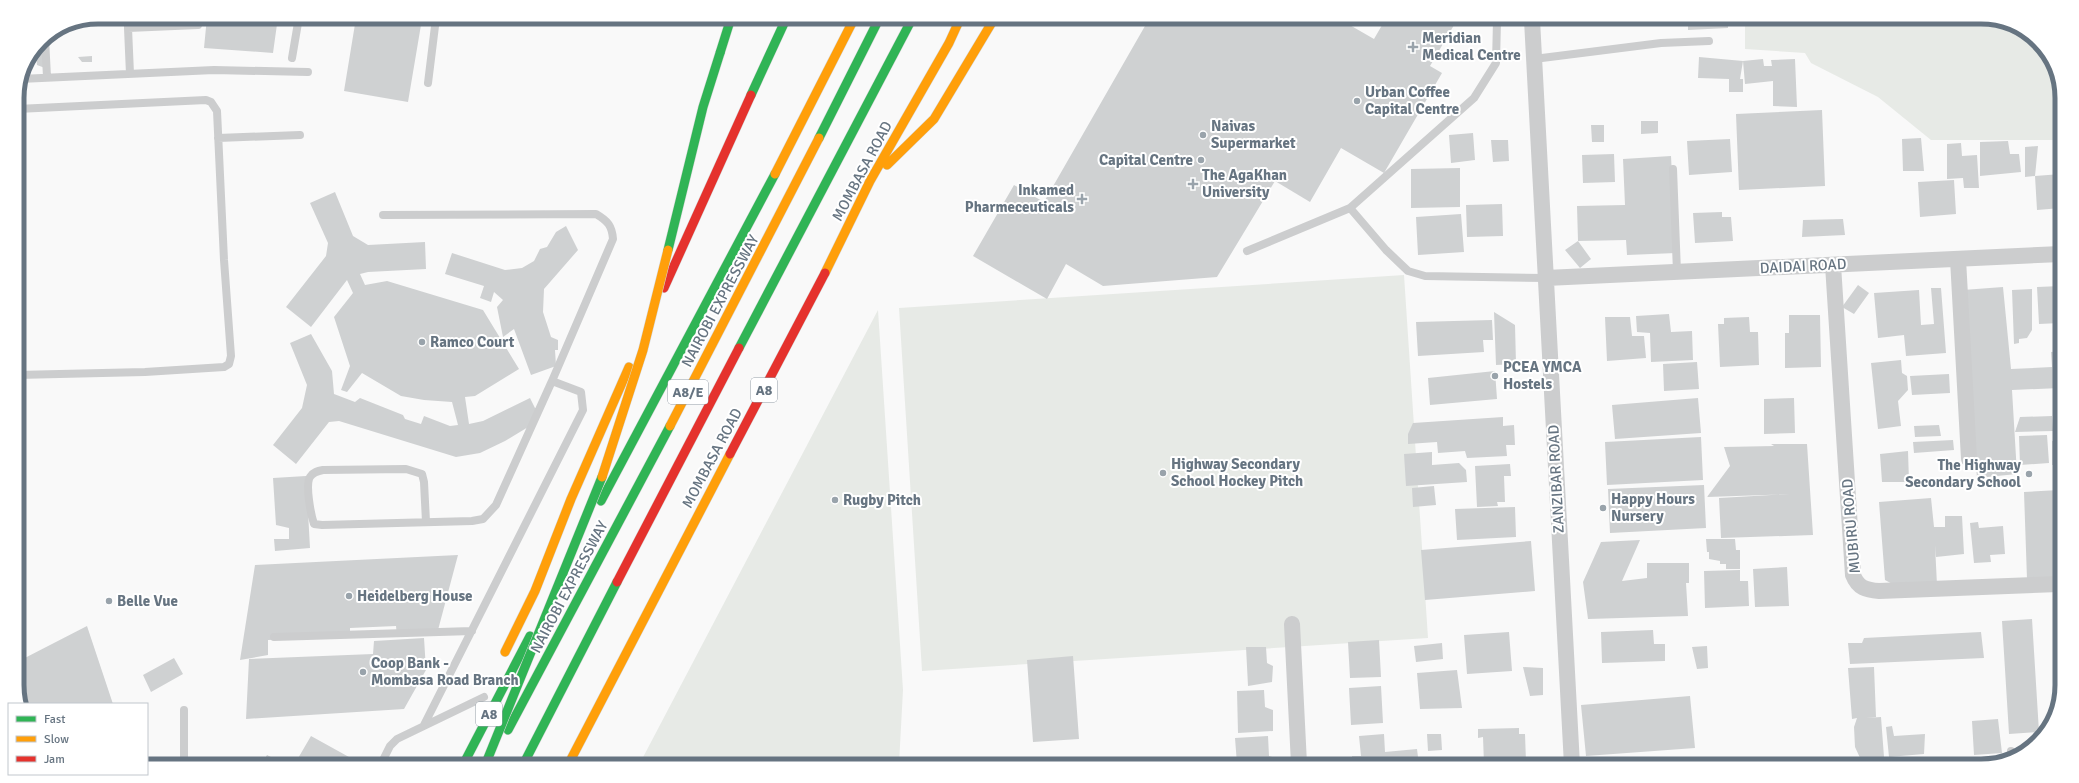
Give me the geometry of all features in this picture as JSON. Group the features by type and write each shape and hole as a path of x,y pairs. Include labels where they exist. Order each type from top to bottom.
{"highway":[{"path":"488,759 597,494 643,350 703,107 729,24"},
{"path":"501,661 535,591 571,499 784,24"},
{"name":"A8","path":"466,759 778,168 851,24"},
{"name":"NAIROBI EXPRESSWAY","path":"493,759 622,519 780,216 876,24"},
{"name":"A8/E","path":"526,759 696,430 848,145 909,24"},
{"path":"848,145 916,24"},
{"name":"MOMBASA ROAD","path":"571,759 828,268 870,182 958,24"},
{"path":"870,182 934,119 991,24"},
{"path":"477,711 486,693"},
{"path":"456,759 460,750"}],"street":[{"name":"ZANZIBAR ROAD","path":"1532,24 1572,759"},
{"name":"DAIDAI ROAD","path":"1546,278 2055,254"},
{"path":"1958,259 1969,459"},
{"name":"MUBIRU ROAD","path":"1833,265 1853,575 1856,583 1867,590 1879,592 2055,584"},
{"path":"1292,624 1299,759"}],"lane":[{"path":"128,24 130,74"},
{"path":"292,58 298,24"},
{"path":"428,83 435,24"},
{"path":"1247,251 1350,208 1474,98 1496,62 1497,24"},
{"path":"128,28 198,25"},
{"path":"1534,58 1661,43 1709,41"},
{"path":"45,47 47,77"},
{"path":"27,78 214,70 308,72"},
{"path":"24,109 206,100 211,102 217,111 231,356 229,364 224,367 145,372 24,375"},
{"path":"218,138 300,135"},
{"path":"1673,169 1677,272"},
{"path":"1350,208 1386,250 1408,271 1425,276 1546,278"},
{"path":"384,215 596,214 606,220 612,228 613,239 552,381 496,505 483,519 472,521 426,522 314,524 311,517 308,482 310,476 315,472 323,470 406,469 415,471 422,474 424,482 426,522"},
{"path":"424,725 583,410 581,392 552,381"},
{"path":"274,638 472,631"},
{"path":"384,759 390,746 397,740 486,693"},
{"path":"184,710 184,759"}],"shaded area":[{"path":"1745,24 1982,24 2005,28 2022,36 2030,42 2040,53 2049,69 2055,93 2055,140 1931,140 1878,97 1811,63 1805,53 1745,49"},
{"name":"Highway Secondary School Hockey Pitch","path":"1404,275 1428,638 922,671 899,308"},
{"name":"Rugby Pitch","path":"878,310 903,690 899,759 642,759"}],"building":[{"path":"206,24 277,24 273,53 204,48"},
{"path":"355,24 421,24 408,102 344,91"},
{"name":"Capital Centre","path":"1146,24 1348,24 1374,39 1383,24 1455,24 1430,66 1442,73 1384,173 1341,148 1310,202 1275,181 1217,277 1103,286 1066,264 1047,299 973,256 1014,185 1044,202"},
{"path":"1688,24 1728,24 1728,28 1688,30"},
{"path":"42,53 45,68 37,65 36,57 39,54"},
{"path":"92,56 92,62 82,62 78,57"},
{"path":"1699,57 1743,61 1740,79 1743,79 1743,92 1729,92 1729,79 1698,78"},
{"path":"1763,59 1764,66 1772,66 1771,60 1795,59 1797,107 1773,106 1773,81 1745,84 1743,61"},
{"path":"1822,110 1825,186 1739,190 1736,114"},
{"path":"1641,121 1658,121 1658,133 1641,134"},
{"path":"1591,125 1604,125 1604,142 1592,142"},
{"path":"1473,133 1475,160 1451,163 1449,135"},
{"path":"1921,138 1924,171 1903,171 1902,139"},
{"path":"1730,139 1732,172 1689,175 1687,141"},
{"path":"1491,140 1508,140 1509,161 1493,162"},
{"path":"2008,141 2010,154 2019,154 2021,172 1980,176 1980,142"},
{"path":"1961,143 1962,156 1977,155 1979,188 1964,188 1963,178 1947,179 1947,144"},
{"path":"2038,146 2035,176 2025,177 2025,147"},
{"path":"1614,154 1615,182 1583,183 1582,155"},
{"path":"1671,156 1676,253 1627,255 1626,240 1578,241 1577,206 1625,205 1623,159"},
{"path":"1460,168 1460,207 1411,208 1411,169"},
{"path":"2055,174 2055,208 2037,210 2035,176"},
{"path":"1954,180 1956,214 1920,217 1918,182"},
{"path":"335,192 353,236 368,245 425,242 426,269 368,272 360,274 365,285 387,281 483,310 519,369 475,396 465,397 469,424 483,421 530,398 535,408 539,408 538,421 505,441 480,453 456,457 339,421 329,422 296,464 273,445 302,408 307,385 290,343 311,334 332,371 334,394 355,402 360,398 403,415 405,419 421,424 424,416 450,426 458,425 452,402 424,400 401,396 362,373 347,392 341,390 350,366 334,317 353,293 347,280 311,327 286,307 326,256 328,243 310,203"},
{"path":"1502,204 1503,236 1467,237 1466,205"},
{"path":"1722,212 1722,217 1731,217 1733,241 1695,243 1693,213"},
{"path":"1461,214 1464,252 1418,255 1416,217"},
{"path":"1843,219 1845,235 1802,237 1803,220"},
{"path":"566,226 578,250 544,289 543,312 551,337 558,340 558,350 555,350 556,366 531,375 514,329 503,337 497,307 503,300 494,292 491,302 480,298 484,286 445,274 452,253 505,270 522,268 534,261 540,249 547,247 556,232"},
{"path":"1578,241 1591,259 1580,268 1565,250"},
{"path":"1858,285 1869,293 1854,314 1842,307"},
{"path":"2055,286 2055,323 2039,324 2037,287"},
{"path":"2003,287 2011,369 2052,367 2051,352 2055,352 2055,388 2012,390 2017,474 1977,478 1963,290"},
{"path":"1931,288 1941,288 1946,353 1906,356 1904,335 1878,338 1874,293 1919,290 1921,325 1934,324"},
{"path":"2032,289 2032,330 2027,338 2019,339 2019,343 2014,344 2012,290"},
{"path":"1494,312 1515,325 1516,364 1496,365"},
{"path":"1669,314 1671,332 1692,331 1693,360 1651,362 1650,333 1637,332 1636,316"},
{"path":"1789,315 1820,315 1821,367 1785,368 1785,333 1789,333"},
{"path":"1605,317 1630,317 1632,336 1644,336 1646,358 1607,361"},
{"path":"1749,317 1750,332 1758,332 1759,365 1720,367 1718,324 1724,324 1724,318"},
{"path":"1492,320 1493,340 1483,340 1484,352 1418,356 1416,322"},
{"path":"1901,360 1902,373 1907,376 1908,390 1898,401 1901,426 1878,429 1871,363"},
{"path":"1697,362 1699,389 1664,391 1663,364"},
{"path":"1495,371 1497,399 1430,405 1428,378"},
{"path":"1949,374 1950,393 1912,395 1910,376"},
{"path":"1698,398 1701,433 1615,439 1612,405"},
{"path":"1794,398 1795,433 1764,434 1764,399"},
{"path":"2052,416 2053,431 2015,432 2020,417"},
{"path":"1503,417 1503,426 1514,425 1515,445 1506,445 1507,456 1467,458 1465,451 1438,453 1437,442 1408,444 1408,434 1413,423"},
{"path":"1939,425 1941,436 1915,437 1914,426"},
{"path":"2047,435 2049,463 2020,465 2019,436"},
{"path":"1701,437 1703,480 1607,485 1605,442"},
{"path":"1953,440 1954,450 1914,453 1913,442"},
{"path":"2052,441 2055,441 2055,465 2052,465"},
{"path":"1771,444 1807,444 1813,535 1721,538 1719,498 1791,494 1707,497 1730,466 1724,447 1774,446"},
{"path":"1908,451 1909,482 1882,482 1880,454"},
{"path":"1432,452 1432,465 1459,463 1466,470 1467,482 1406,486 1404,454"},
{"path":"1510,464 1511,476 1504,476 1505,502 1497,502 1498,506 1477,507 1475,466"},
{"path":"306,476 310,548 275,551 274,539 289,539 289,528 276,525 273,478"},
{"path":"1704,485 1706,528 1610,533 1608,489"},
{"path":"1434,486 1436,505 1413,507 1412,488"},
{"path":"2055,490 2055,578 2027,579 2024,492"},
{"path":"1931,498 1934,527 1945,527 1945,516 1962,516 1964,554 1936,557 1935,545 1937,585 1898,587 1885,580 1879,502"},
{"path":"1515,507 1516,537 1457,540 1455,509"},
{"path":"1978,522 1979,528 2003,526 2005,554 1990,555 1991,562 1974,563 1970,523"},
{"path":"1706,539 1735,539 1736,550 1740,550 1740,569 1726,569 1726,564 1720,564 1720,561 1709,559"},
{"path":"1640,540 1622,581 1647,578 1647,563 1689,563 1689,583 1686,583 1688,616 1588,619 1583,582 1601,542"},
{"path":"1531,541 1535,591 1425,600 1421,550"},
{"name":"Heidelberg House","path":"458,555 438,630 397,637 396,626 350,628 350,637 268,640 268,655 240,660 255,565"},
{"path":"1787,567 1789,606 1755,607 1753,569"},
{"path":"1740,570 1740,581 1748,581 1749,606 1705,608 1704,571"},
{"path":"2032,619 2038,732 2009,734 2002,621"},
{"path":"87,626 113,703 26,703 24,690 24,658"},
{"path":"1653,630 1654,644 1665,644 1665,661 1602,663 1601,632"},
{"path":"1509,632 1512,671 1467,674 1464,635"},
{"path":"1981,632 1984,658 1850,664 1848,643 1862,643 1864,638"},
{"name":"Heidelberg House","path":"424,638 426,670 404,709 246,719 249,659 373,654 374,641"},
{"path":"1379,640 1381,677 1350,678 1348,642"},
{"path":"1442,643 1443,659 1416,662 1414,646"},
{"path":"1707,646 1708,668 1697,669 1692,647"},
{"path":"1246,647 1266,647 1267,663 1273,666 1272,682 1248,686"},
{"path":"1073,656 1079,739 1033,742 1027,660"},
{"path":"174,658 183,674 151,692 143,675"},
{"path":"1523,667 1543,668 1543,695 1530,696"},
{"path":"1874,667 1876,717 1866,718 1881,717 1884,757 1861,759 1855,747 1854,727 1857,718 1852,719 1848,668"},
{"path":"1457,670 1462,708 1420,709 1417,673"},
{"path":"1381,686 1383,723 1351,725 1349,688"},
{"path":"1264,690 1265,707 1273,710 1273,731 1238,733 1237,691"},
{"path":"1690,696 1695,748 1586,756 1581,705"},
{"path":"1998,719 2002,753 1974,755 1972,721"},
{"path":"1892,726 1894,736 1925,734 1924,754 1889,757 1886,727"},
{"path":"1519,728 1519,734 1525,734 1526,759 1484,759 1483,737 1478,738 1478,729"},
{"path":"1384,734 1385,752 1417,749 1418,759 1352,759 1352,756 1361,756 1359,736"},
{"path":"1427,734 1441,734 1442,750 1428,751"},
{"path":"311,736 353,759 298,759"},
{"path":"1268,736 1269,756 1275,759 1237,759 1235,738"},
{"path":"267,755 275,759 265,759"}],"traffic: fast":[{"path":"720,53 729,24"},
{"path":"751,95 784,24"},
{"path":"819,138 876,24"},
{"path":"739,348 909,24"},
{"path":"668,250 703,107 720,53"},
{"path":"601,501 775,174"},
{"path":"508,730 670,426"},
{"path":"488,759 602,477"},
{"path":"526,759 617,582"},
{"path":"466,759 530,636"}],"traffic: slow":[{"path":"775,174 851,24"},
{"path":"825,273 870,181 949,43 958,24"},
{"path":"887,165 934,119 991,24"},
{"path":"670,426 819,138"},
{"path":"602,477 643,350 668,250"},
{"path":"505,652 535,591 571,499 629,367"},
{"path":"571,759 730,454"}],"traffic: jam":[{"path":"664,288 751,95"},
{"path":"730,454 825,273"},
{"path":"617,582 739,348"}],"place":[{"name":"Meridian Medical Centre","path":"1413,47"},
{"name":"Urban Coffee Capital Centre","path":"1357,101"},
{"name":"Naivas Supermarket","path":"1203,135"},
{"name":"Capital Centre","path":"1201,160"},
{"name":"The AgaKhan University","path":"1193,184"},
{"name":"Inkamed Pharmeceuticals","path":"1082,199"},
{"name":"Ramco Court","path":"422,342"},
{"name":"PCEA YMCA Hostels","path":"1495,376"},
{"name":"Highway Secondary School Hockey Pitch","path":"1163,473"},
{"name":"The Highway Secondary School","path":"2029,474"},
{"name":"Rugby Pitch","path":"835,500"},
{"name":"Happy Hours Nursery","path":"1603,508"},
{"name":"Heidelberg House","path":"349,596"},
{"name":"Belle Vue","path":"109,601"},
{"name":"Coop Bank - Mombasa Road Branch","path":"363,672"}]}
